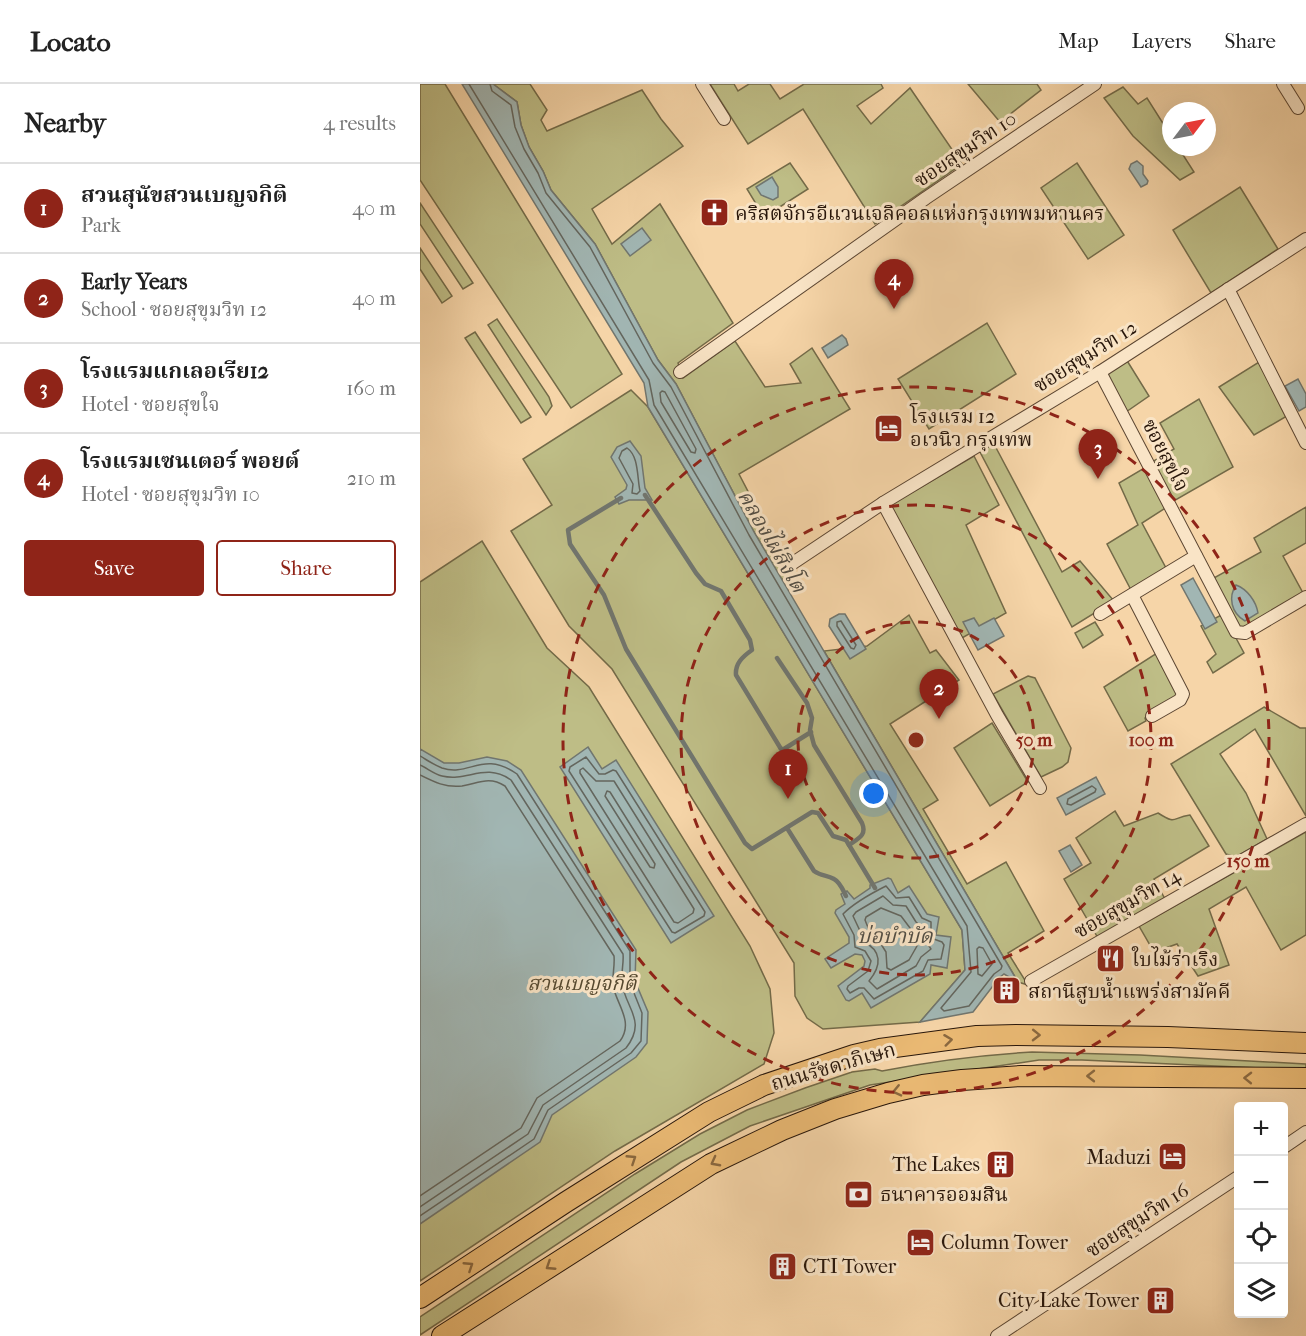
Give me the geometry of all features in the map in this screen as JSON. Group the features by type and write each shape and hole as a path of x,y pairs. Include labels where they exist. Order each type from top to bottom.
{"main road":[{"name":"ถนนรัชดาภิเษก","path":"420,1298 709,1112 764,1085 854,1055 966,1037 1016,1035 1306,1043"},
{"path":"442,1336 711,1164 782,1130 835,1109 888,1093 943,1083 1021,1076 1306,1078"}],"street":[{"path":"702,84 724,119"},
{"name":"ซอยสุขุมวิท 10","path":"680,372 926,198 1095,84"},
{"path":"1283,84 1298,108"},
{"name":"ซอยสุขุมวิท 12","path":"790,565 883,503 1100,372 1306,239"},
{"path":"1228,289 1302,427 1306,443"},
{"name":"ซอยสุขใจ","path":"1100,372 1232,626 1240,634 1245,633 1306,597"},
{"path":"883,503 997,716 1041,788"},
{"path":"1101,614 1196,556"},
{"path":"1132,595 1183,694 1180,700 1152,716"},
{"name":"ซอยสุขุมวิท 14","path":"1031,981 1306,824"},
{"path":"1288,1144 1306,1132"},
{"name":"ซอยสุขุมวิท 16","path":"997,1336 1011,1332 1234,1180"}],"green space":[{"path":"420,84 445,84 622,374 571,408 420,180"},
{"path":"493,84 530,84 547,110 541,120 547,131 642,90 661,119 683,146 592,209 612,244 660,204 733,323 678,363 683,378 735,341 765,387 801,383 790,364 812,348 850,409 739,474 790,572 782,580 676,384 658,360 595,244 551,190 529,147 521,125 517,102"},
{"path":"710,84 734,84 738,91 749,84 770,84 780,99 804,84 881,84 883,88 857,106 871,124 910,88 962,164 875,224 803,109 748,144"},
{"path":"968,84 1037,84 1041,90 1000,122"},
{"path":"1123,87 1138,104 1147,98 1162,122 1162,156 1184,156 1194,172 1180,180 1133,136 1104,98"},
{"path":"790,163 808,189 764,217 747,189"},
{"path":"1077,163 1124,235 1088,259 1041,188"},
{"path":"1240,187 1278,249 1211,293 1173,230"},
{"path":"420,203 473,283 463,289 420,224"},
{"path":"420,248 452,296 442,303 420,269"},
{"path":"497,319 549,397 552,406 546,415 488,325"},
{"path":"987,323 1016,374 929,429 898,379"},
{"path":"475,332 531,417 521,423 465,338"},
{"path":"1126,359 1149,396 1126,412 1108,378 1109,370"},
{"path":"1259,362 1287,416 1254,435 1219,387"},
{"path":"631,390 648,407 962,930 965,970 920,1022 823,1029 807,1018 795,996 794,963 612,669 569,626 511,531 552,505 523,459"},
{"path":"1199,399 1233,467 1172,502 1152,462 1174,449 1160,423"},
{"path":"994,444 1062,572 1080,561 1114,601 1072,627 980,452"},
{"path":"974,456 999,505 966,525 1006,613 962,638 890,505"},
{"path":"1146,467 1167,507 1142,523 1166,568 1131,590 1107,544 1138,525 1119,483"},
{"path":"1306,507 1306,543 1283,556 1303,593 1246,629 1237,627 1212,579 1261,552 1254,538"},
{"name":"สวนเบญจกิติ","path":"482,541 547,648 589,687 750,946 770,989 774,1033 764,1064 615,1151 420,1281 420,582"},
{"path":"1223,614 1244,653 1213,673 1207,662 1216,654 1201,626"},
{"path":"909,615 930,653 936,650 959,680 890,724 938,800 923,809 967,884 1006,862 1044,931 1008,953 1028,985 1018,982 824,651 867,646"},
{"path":"1095,622 1103,635 1083,648 1075,633"},
{"path":"1157,653 1179,689 1177,699 1128,731 1104,687"},
{"path":"1028,676 1035,678 1071,748 1068,762 1041,777 993,694"},
{"path":"1264,707 1300,728 1306,728 1306,816 1255,729 1220,754 1246,793 1267,839 1236,857 1226,854 1171,764"},
{"path":"992,723 1028,782 990,806 954,748"},
{"path":"1115,811 1124,826 1158,813 1171,820 1190,815 1209,846 1154,879 1165,899 1098,938 1064,879 1091,863 1076,838"},
{"path":"1306,832 1306,935 1281,950 1246,887 1209,909 1229,965 1198,976 1177,944 1154,952 1139,926"},
{"path":"1032,1052 1306,1064 1306,1070 1039,1060 870,1085 750,1126 681,1162 420,1335 420,1317 635,1174 700,1134 747,1110 852,1072 875,1069 882,1071 957,1059"}],"water":[{"path":"462,84 493,84 517,102 521,125 529,147 551,190 595,244 658,360 676,384 754,532 1018,982 1004,974 973,1012 920,1022 965,970 962,930 648,407 644,383"},
{"path":"1137,161 1143,166 1143,174 1148,181 1141,187 1129,169 1131,164"},
{"path":"772,177 778,187 778,197 773,200 761,195 756,187"},
{"path":"642,228 651,240 630,256 621,244"},
{"path":"842,335 848,345 828,358 822,348"},
{"path":"1298,379 1306,394 1306,407 1299,411 1285,386"},
{"path":"630,441 641,456 645,488 652,500 629,500 619,504 615,497 626,489 627,485 611,457 617,447"},
{"path":"1193,578 1217,622 1205,629 1181,585"},
{"path":"1236,585 1247,592 1258,613 1245,621 1240,618 1232,604 1232,595"},
{"path":"839,614 845,614 866,649 850,659 829,626 830,619"},
{"path":"974,618 979,626 994,618 1004,636 978,650 963,622"},
{"path":"588,747 602,769 616,760 714,916 671,943 560,767"},
{"path":"420,749 444,763 459,763 487,757 507,761 521,770 636,950 635,981 648,1012 647,1043 636,1057 552,1115 540,1142 420,1224"},
{"path":"1096,777 1105,794 1066,815 1057,798"},
{"path":"1070,845 1082,865 1071,872 1059,851"},
{"name":"บ่อบำบัด","path":"891,879 898,893 909,886 927,914 939,917 936,935 951,937 947,968 931,965 930,974 871,1008 862,993 849,1001 846,1000 838,986 864,966 865,961 862,955 855,954 831,968 825,959 849,943 849,937 835,913 845,904 841,894 847,891 854,899 870,888 870,885"}],"waterway":[{"path":"645,495 696,573 705,584 721,591 750,640 752,650 740,661 736,675 781,749 811,732"},
{"path":"621,498 568,530 570,544 604,595 626,649 745,843 752,849 812,812 818,813 833,836 846,840 875,888"},
{"path":"777,658 807,703 812,718 810,730 814,745 862,823 863,833 849,845"},
{"path":"787,828 814,871 836,880 846,896"}],"place":[{"name":"คริสตจักรอีแวนเจลิคอลแห่งกรุงเทพมหานคร","path":"714,213"},
{"name":"โรงแรมเซนเตอร์ พอยต์","path":"894,309"},
{"name":"โรงแรม 12 อเวนิว กรุงเทพ","path":"889,428"},
{"name":"โรงแรมแกเลอเรีย12","path":"1098,479"},
{"name":"Early Years","path":"939,719"},
{"name":"สวนสุนัขสวนเบญจกิติ","path":"788,799"},
{"name":"ใบไม้ร่าเริง","path":"1111,959"},
{"name":"สถานีสูบน้ำแพร่งสามัคคี","path":"1007,991"},
{"name":"Maduzi","path":"1172,1157"},
{"name":"The Lakes","path":"1001,1164"},
{"name":"ธนาคารออมสิน","path":"859,1194"},
{"name":"Column Tower","path":"920,1242"},
{"name":"CTI Tower","path":"782,1266"},
{"name":"City Lake Tower","path":"1160,1300"}],"water label":[{"name":"คลองไผ่สิงโต","path":"772,541"}]}
